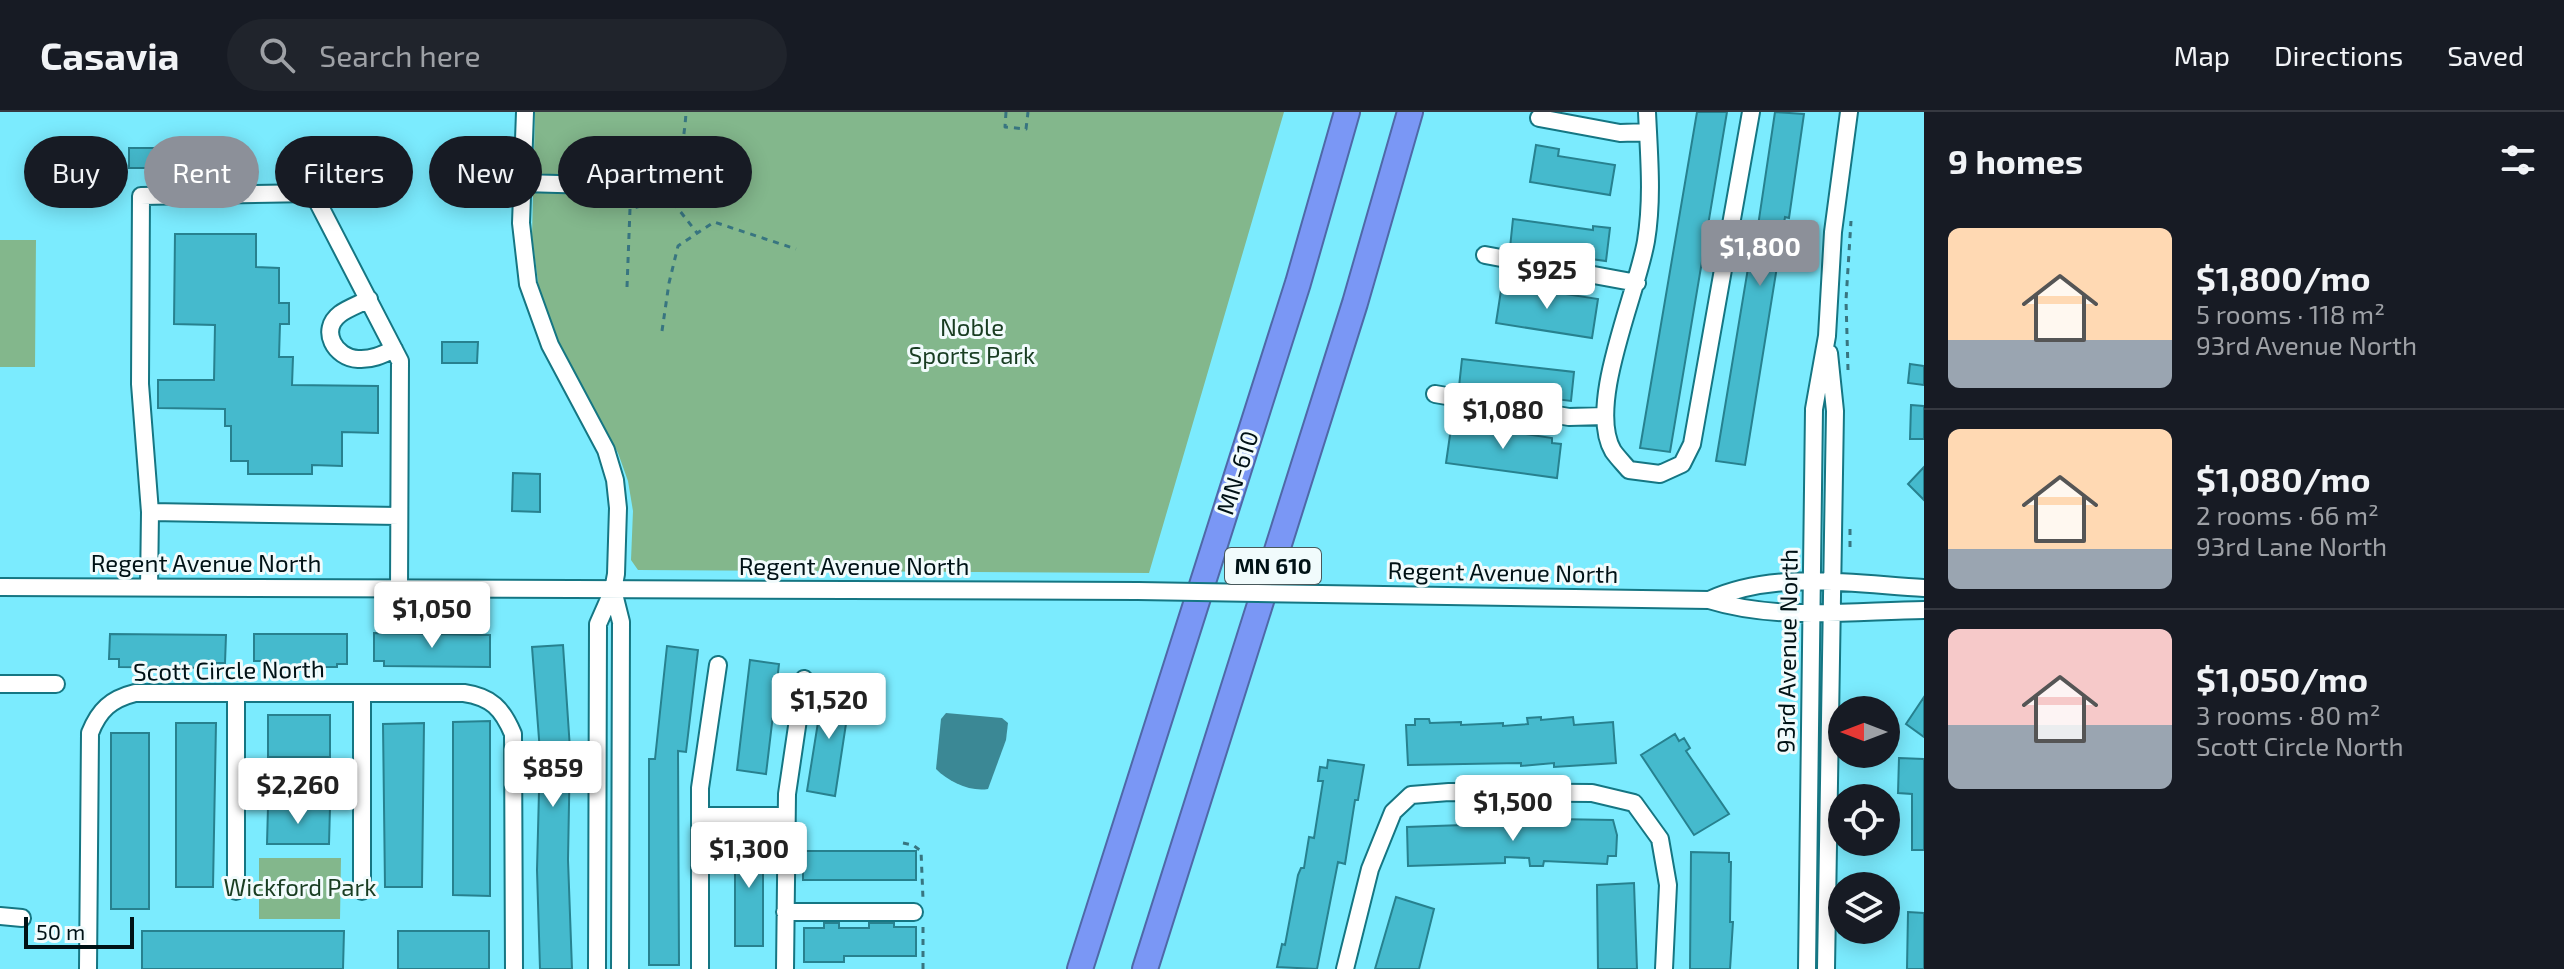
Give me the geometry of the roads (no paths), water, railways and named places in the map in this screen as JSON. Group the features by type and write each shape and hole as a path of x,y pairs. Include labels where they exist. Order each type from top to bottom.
{"highway":[{"path":"1298,283 1336,112"},
{"name":"MN-610","path":"1080,969 1298,283 1347,112"},
{"name":"MN 610","path":"1145,969 1351,318 1410,112"},
{"path":"1396,162 1416,112"}],"street":[{"path":"524,136 525,112"},
{"path":"1647,112 1651,203 1637,283 1608,374 1605,416 1612,449 1629,470 1660,474 1682,464 1692,444 1751,112"},
{"name":"93rd Avenue North","path":"1807,969 1814,409 1827,336 1833,232 1849,112"},
{"path":"1539,118 1620,133 1648,132"},
{"path":"149,588 150,512 140,384 141,196 313,193 400,361 399,590"},
{"path":"523,208 523,257 537,315 606,450 615,480 618,508 613,590 598,624 597,969"},
{"path":"1485,255 1637,283"},
{"path":"369,299 339,314 332,323 330,338 335,349 345,357 358,359 376,358 394,349"},
{"name":"93rd Avenue North","path":"1826,969 1835,411 1827,336"},
{"path":"1435,394 1569,417 1605,416"},
{"path":"150,512 399,516"},
{"name":"Regent Avenue North","path":"1709,600 1735,588 1812,582 1924,588"},
{"name":"Regent Avenue North","path":"0,587 1138,591 1709,600 1736,608 1811,612 1924,610"},
{"path":"613,590 621,622 620,969"},
{"path":"700,969 700,788 718,665"},
{"path":"785,969 786,816 804,679"},
{"path":"0,684 56,684"},
{"name":"Scott Circle North","path":"88,969 89,744 96,718 114,700 135,693 478,695 490,700 501,709 514,746 514,969"},
{"path":"362,693 362,891"},
{"path":"236,695 236,891"},
{"path":"236,784 362,785"},
{"path":"1345,969 1370,869 1393,812 1411,795 1465,792 1592,793 1634,803 1660,839 1668,885 1664,969"},
{"path":"700,816 786,816"},
{"path":"785,912 914,912"},
{"path":"0,916 22,918"}],"water":[{"path":"946,713 1002,718 1008,723 1006,740 988,789 960,785 936,769 941,719"}],"park label":[{"name":"Noble Sports Park","path":"972,342"},
{"name":"Wickford Park","path":"300,888"}]}
